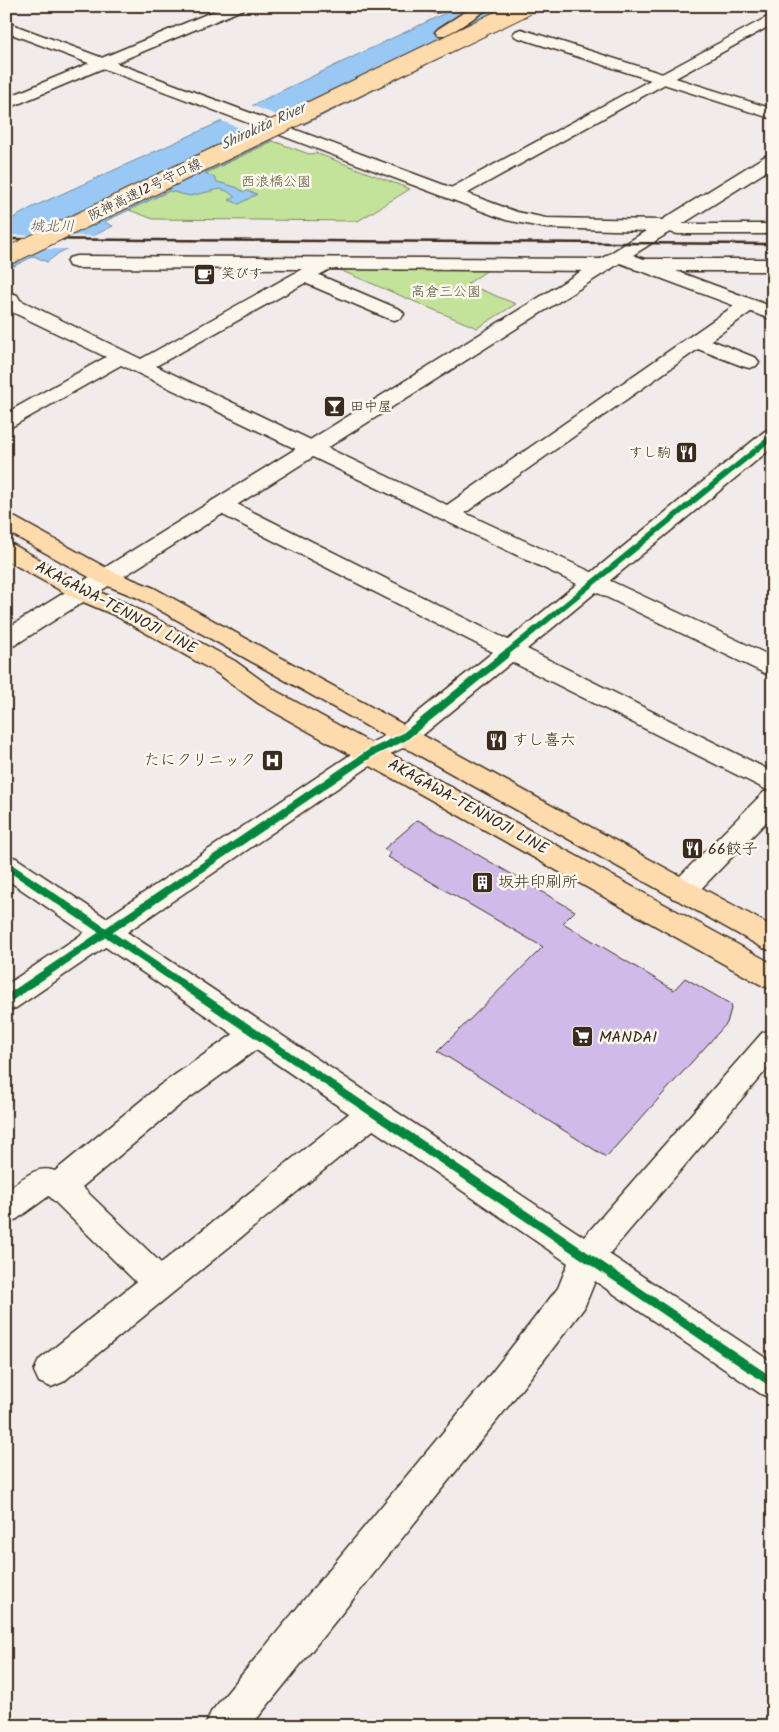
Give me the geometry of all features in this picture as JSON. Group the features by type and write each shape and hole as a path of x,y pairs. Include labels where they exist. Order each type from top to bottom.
{"main road":[{"path":"443,32 485,6"},
{"name":"阪神高速12号守口線","path":"69,209 497,6"},
{"name":"阪神高速12号守口線","path":"6,257 527,6"},
{"name":"AKAGAWA-TENNOJI LINE","path":"6,522 106,577 146,593 773,940"},
{"name":"AKAGAWA-TENNOJI LINE","path":"6,550 82,593 122,610 226,667 267,696 773,978"}],"street":[{"path":"6,104 239,6"},
{"path":"453,194 773,18"},
{"path":"6,27 512,216 535,222 678,228 773,229"},
{"path":"521,34 773,114"},
{"path":"6,640 773,159"},
{"path":"76,262 327,263 611,260 641,265 773,266"},
{"path":"142,366 327,263"},
{"path":"641,265 773,314"},
{"path":"304,276 394,314"},
{"path":"6,297 10,299 10,302 24,318 122,356 311,449 773,667"},
{"path":"450,514 748,305"},
{"path":"696,342 749,362"},
{"path":"6,422 122,356"},
{"path":"6,1000 371,753 404,737 773,436"},
{"path":"221,505 773,783"},
{"path":"682,891 773,799"},
{"path":"6,865 773,1383"},
{"path":"60,1186 170,1095 256,1034"},
{"path":"225,1726 488,1404 572,1297 587,1258 773,1041"},
{"path":"51,1371 372,1113"},
{"path":"6,1209 45,1181 60,1186 160,1284"}],"green space":[{"name":"西浪橋公園","path":"273,141 309,154 316,153 410,189 358,221 153,219 129,210"},
{"name":"高倉三公園","path":"335,268 488,270 467,284 516,304 477,328"}],"water":[{"name":"城北川","path":"460,6 546,6 205,173 215,178 217,182 236,187 244,192 257,194 239,204 229,200 235,197 227,191 220,189 190,196 169,191 104,222 113,226 59,253 47,262 34,256 6,270 6,222 35,206 220,122"}],"pier":[{"path":"248,104 308,127 277,142 219,120"},
{"path":"6,235 99,236 73,249 6,249"}],"building":[{"name":"MANDAI","path":"418,820 575,911 563,923 674,990 685,978 732,1005 727,1023 606,1157 438,1051 543,947 388,857 391,853 384,849"}],"railway":[{"path":"6,239 773,244"}],"cycle path":[{"path":"6,1000 371,753 404,737 773,436"},
{"path":"6,865 773,1383"}],"place":[{"name":"笑びす","path":"205,274"},
{"name":"田中屋","path":"334,407"},
{"name":"すし駒","path":"687,453"},
{"name":"すし喜六","path":"496,740"},
{"name":"たにクリニック","path":"272,760"},
{"name":"66餃子","path":"692,849"},
{"name":"坂井印刷所","path":"482,882"},
{"name":"MANDAI","path":"583,1037"}],"water label":[{"name":"Shirokita River","path":"263,127"}]}
